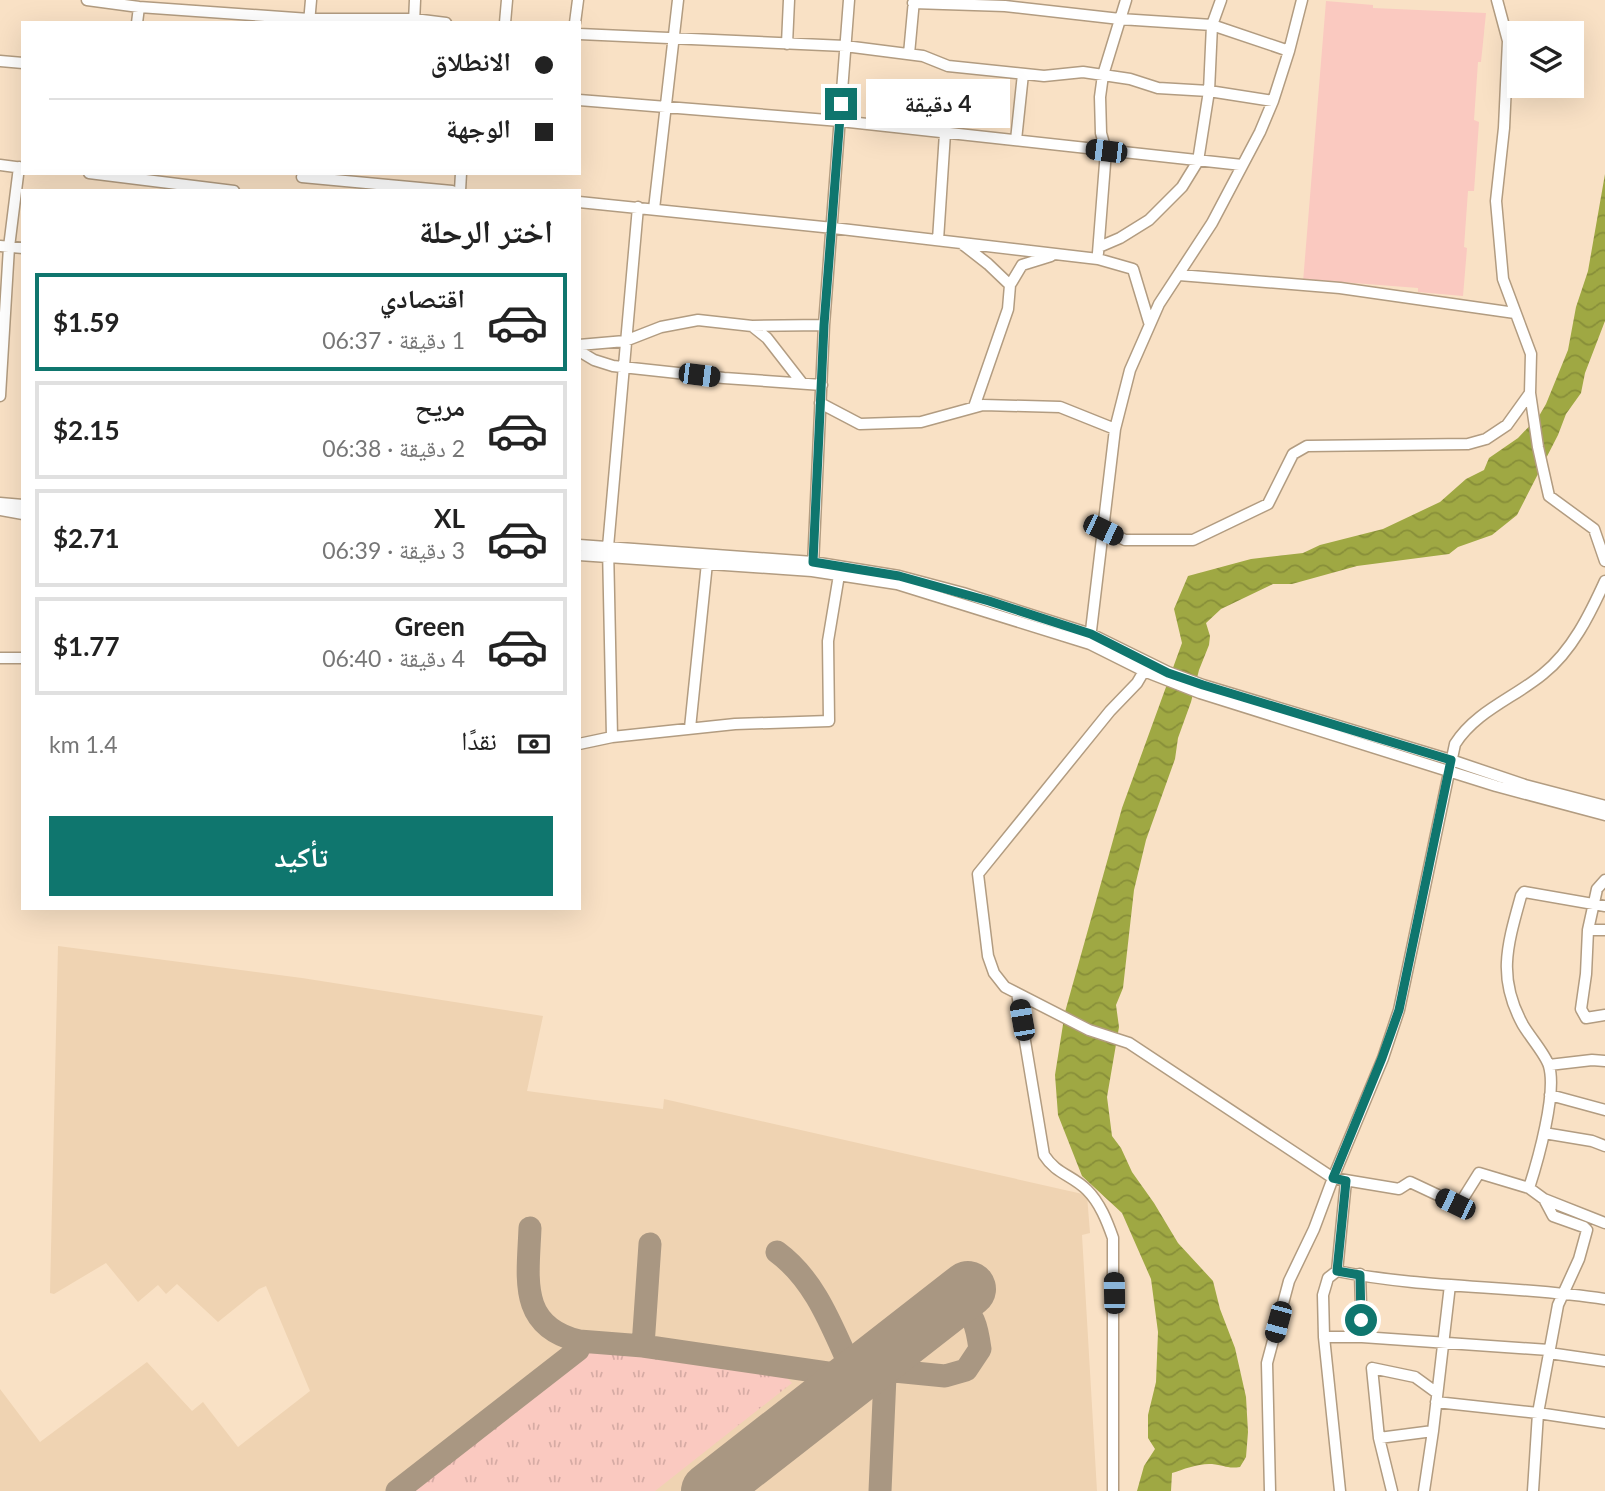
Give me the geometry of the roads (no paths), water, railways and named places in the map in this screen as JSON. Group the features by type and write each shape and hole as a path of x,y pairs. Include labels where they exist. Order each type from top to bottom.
{"street":[{"path":"88,0 309,21 414,21 415,0"},
{"path":"309,21 310,0"},
{"path":"505,21 508,0"},
{"path":"575,21 578,0"},
{"path":"654,209 678,0"},
{"path":"787,44 789,0"},
{"path":"813,567 824,325 849,0"},
{"path":"1098,253 1106,151 1099,111 1103,75 1126,0"},
{"path":"1098,253 1149,220 1182,187 1198,161 1209,91 1212,25 1221,0"},
{"path":"1090,639 1115,429 1130,370 1149,322 1212,223 1273,101 1302,0"},
{"path":"1497,0 1508,41 1504,128 1496,201 1503,279 1531,354 1530,393 1549,496 1594,529 1605,561 1590,613"},
{"path":"909,54 914,1 1005,6 1120,19 1212,25 1289,51"},
{"path":"137,21 139,6"},
{"path":"581,34 845,46 923,56 948,66 1059,76 1083,72 1130,79 1158,88 1209,91 1273,101"},
{"path":"0,61 21,63"},
{"path":"1016,140 1023,74"},
{"path":"581,100 840,121 1242,165"},
{"path":"938,240 944,133"},
{"path":"0,166 21,167 4,246 0,396"},
{"path":"119,175 220,189"},
{"path":"302,175 409,189"},
{"path":"581,202 1056,254 1098,253 1133,269 1149,322"},
{"path":"612,737 608,552 638,207"},
{"path":"961,243 1010,285"},
{"path":"974,407 1008,309 1010,285 1022,265 1056,254"},
{"path":"1179,275 1340,288 1514,313"},
{"path":"581,348 625,341 661,327 698,320 752,326 824,325"},
{"path":"752,326 766,338 802,383"},
{"path":"581,349 603,364 724,378 822,385"},
{"path":"1103,530 1125,540 1193,540 1268,504 1293,454 1307,446 1468,444 1486,439 1507,425 1530,393"},
{"path":"820,403 860,424 922,422 983,405 1060,407 1115,429"},
{"path":"2,508 21,505"},
{"path":"2,508 21,513"},
{"path":"581,545 608,552 707,563 813,567 839,575 897,584 1090,639 1144,671 1167,676"},
{"path":"581,555 608,552 899,576 963,593 1090,639 1167,676 1202,689 1450,765 1605,806"},
{"path":"690,729 707,563"},
{"path":"581,744 612,737 735,724 830,721 828,641 839,575"},
{"path":"1270,1491 1267,1363 1289,1281 1314,1230 1399,1010 1455,744 1473,721 1545,673 1568,648 1590,613 1605,581"},
{"path":"0,658 21,659"},
{"path":"1144,671 1137,683 1110,711 978,874 988,956 994,973 1005,987 1089,1030 1129,1043 1333,1178 1399,1189 1410,1182 1459,1205 1479,1173 1529,1188 1544,1199 1605,1223"},
{"path":"1450,765 1508,789 1605,815"},
{"path":"1605,880 1597,889 1592,904 1581,1013 1586,1018 1605,1014"},
{"path":"1529,1188 1544,1133 1550,1095 1549,1065 1511,1004 1506,960 1517,908 1524,892 1605,906"},
{"path":"1588,930 1605,930"},
{"path":"1017,993 1044,1155 1052,1167 1086,1189 1106,1218 1113,1238 1113,1491"},
{"path":"1549,1065 1592,1059 1605,1061"},
{"path":"1550,1095 1605,1110"},
{"path":"1544,1133 1592,1141 1605,1146"},
{"path":"1340,1491 1324,1337 1323,1295 1328,1278 1337,1271 1346,1181"},
{"path":"1533,1491 1538,1413 1558,1305 1579,1259 1587,1230 1553,1216 1544,1199"},
{"path":"1337,1271 1450,1285 1563,1292 1605,1299"},
{"path":"1360,1275 1362,1337"},
{"path":"1424,1491 1450,1285"},
{"path":"1324,1337 1362,1337 1549,1351 1605,1361"},
{"path":"1392,1491 1379,1438 1372,1368 1415,1377 1436,1398 1605,1423"},
{"path":"1379,1438 1433,1431"}],"water":[{"path":"1605,174 1605,321 1585,373 1581,393 1566,414 1517,515 1492,535 1458,547 1449,554 1357,566 1292,584 1273,584 1221,609 1206,623 1210,636 1209,645 1178,738 1175,759 1146,840 1134,890 1123,988 1116,1005 1119,1027 1107,1097 1112,1136 1132,1172 1178,1243 1213,1281 1235,1348 1246,1397 1248,1432 1246,1457 1240,1467 1197,1465 1172,1473 1171,1491 1137,1491 1144,1466 1155,1449 1148,1438 1148,1415 1156,1382 1158,1332 1151,1279 1122,1213 1082,1176 1058,1115 1055,1075 1065,1012 1122,808 1182,643 1174,609 1188,576 1251,559 1303,553 1320,545 1383,529 1440,502 1466,479 1484,470 1489,458 1518,438 1539,416 1546,404 1568,350 1576,307 1588,271"}]}
